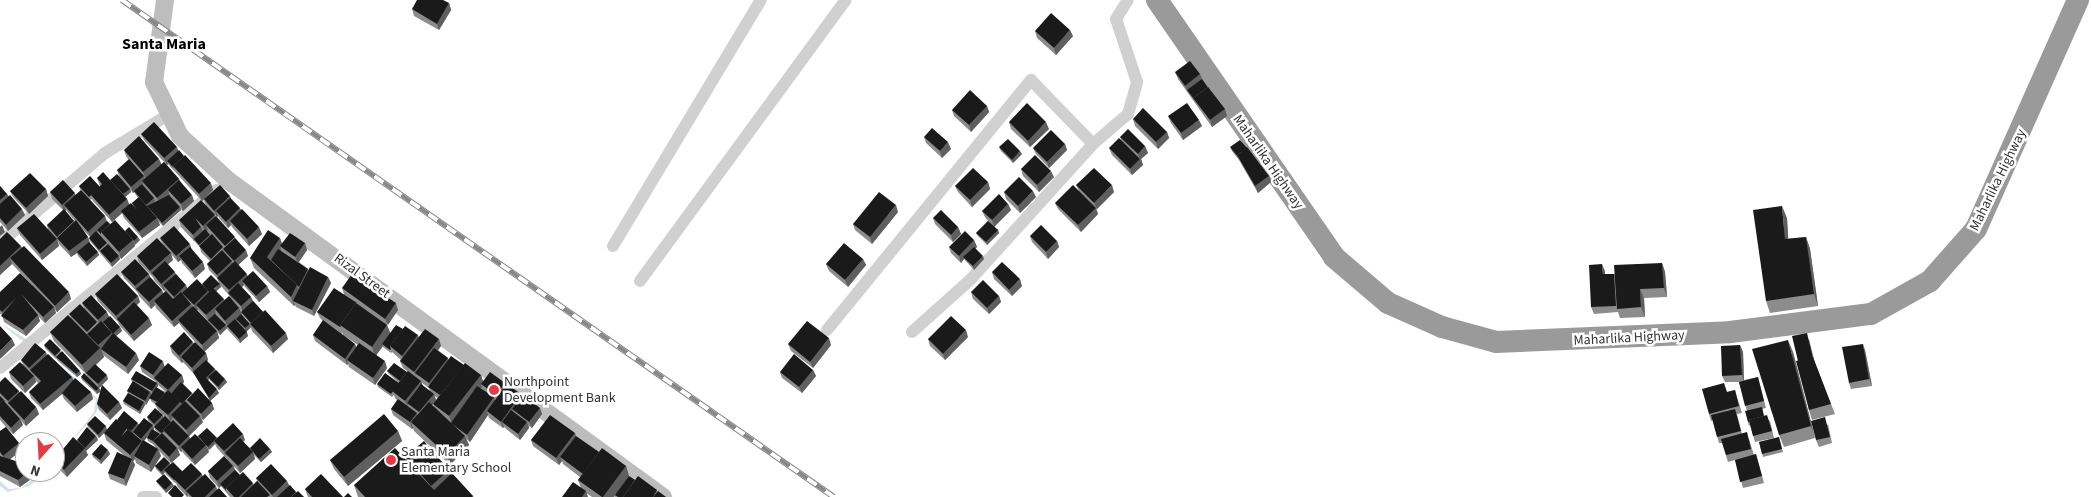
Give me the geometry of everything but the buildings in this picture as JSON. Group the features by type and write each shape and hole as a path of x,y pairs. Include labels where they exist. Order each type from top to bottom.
{"highway":[{"name":"Maharlika Highway","path":"1157,0 1334,257 1388,303 1442,327 1496,342 1720,332 1871,314 1930,281 1976,230 2078,0"}],"street":[{"name":"Rizal Street","path":"165,0 154,82 168,115 180,136 229,181 664,497"},
{"path":"613,246 761,0"},
{"path":"640,281 846,0"},
{"path":"912,332 971,279 1093,144 1128,114 1134,100 1137,82 1116,18 1128,0"},
{"path":"828,330 1031,80 1093,144"},
{"path":"0,243 105,153 168,115"},
{"path":"0,368 35,336 229,181"},
{"path":"143,497 156,497"}],"water":[{"path":"0,323 41,348 98,399 100,403 96,413 65,451 94,412 96,400"},
{"path":"0,481 9,489 21,488 30,482 34,482 29,486 8,492 0,486"}],"railway":[{"path":"122,0 834,497"}],"place":[{"name":"Northpoint Development Bank","path":"494,390"},
{"name":"Santa Maria Elementary School","path":"391,460"}],"district":[{"name":"Santa Maria","path":"164,44"}]}
